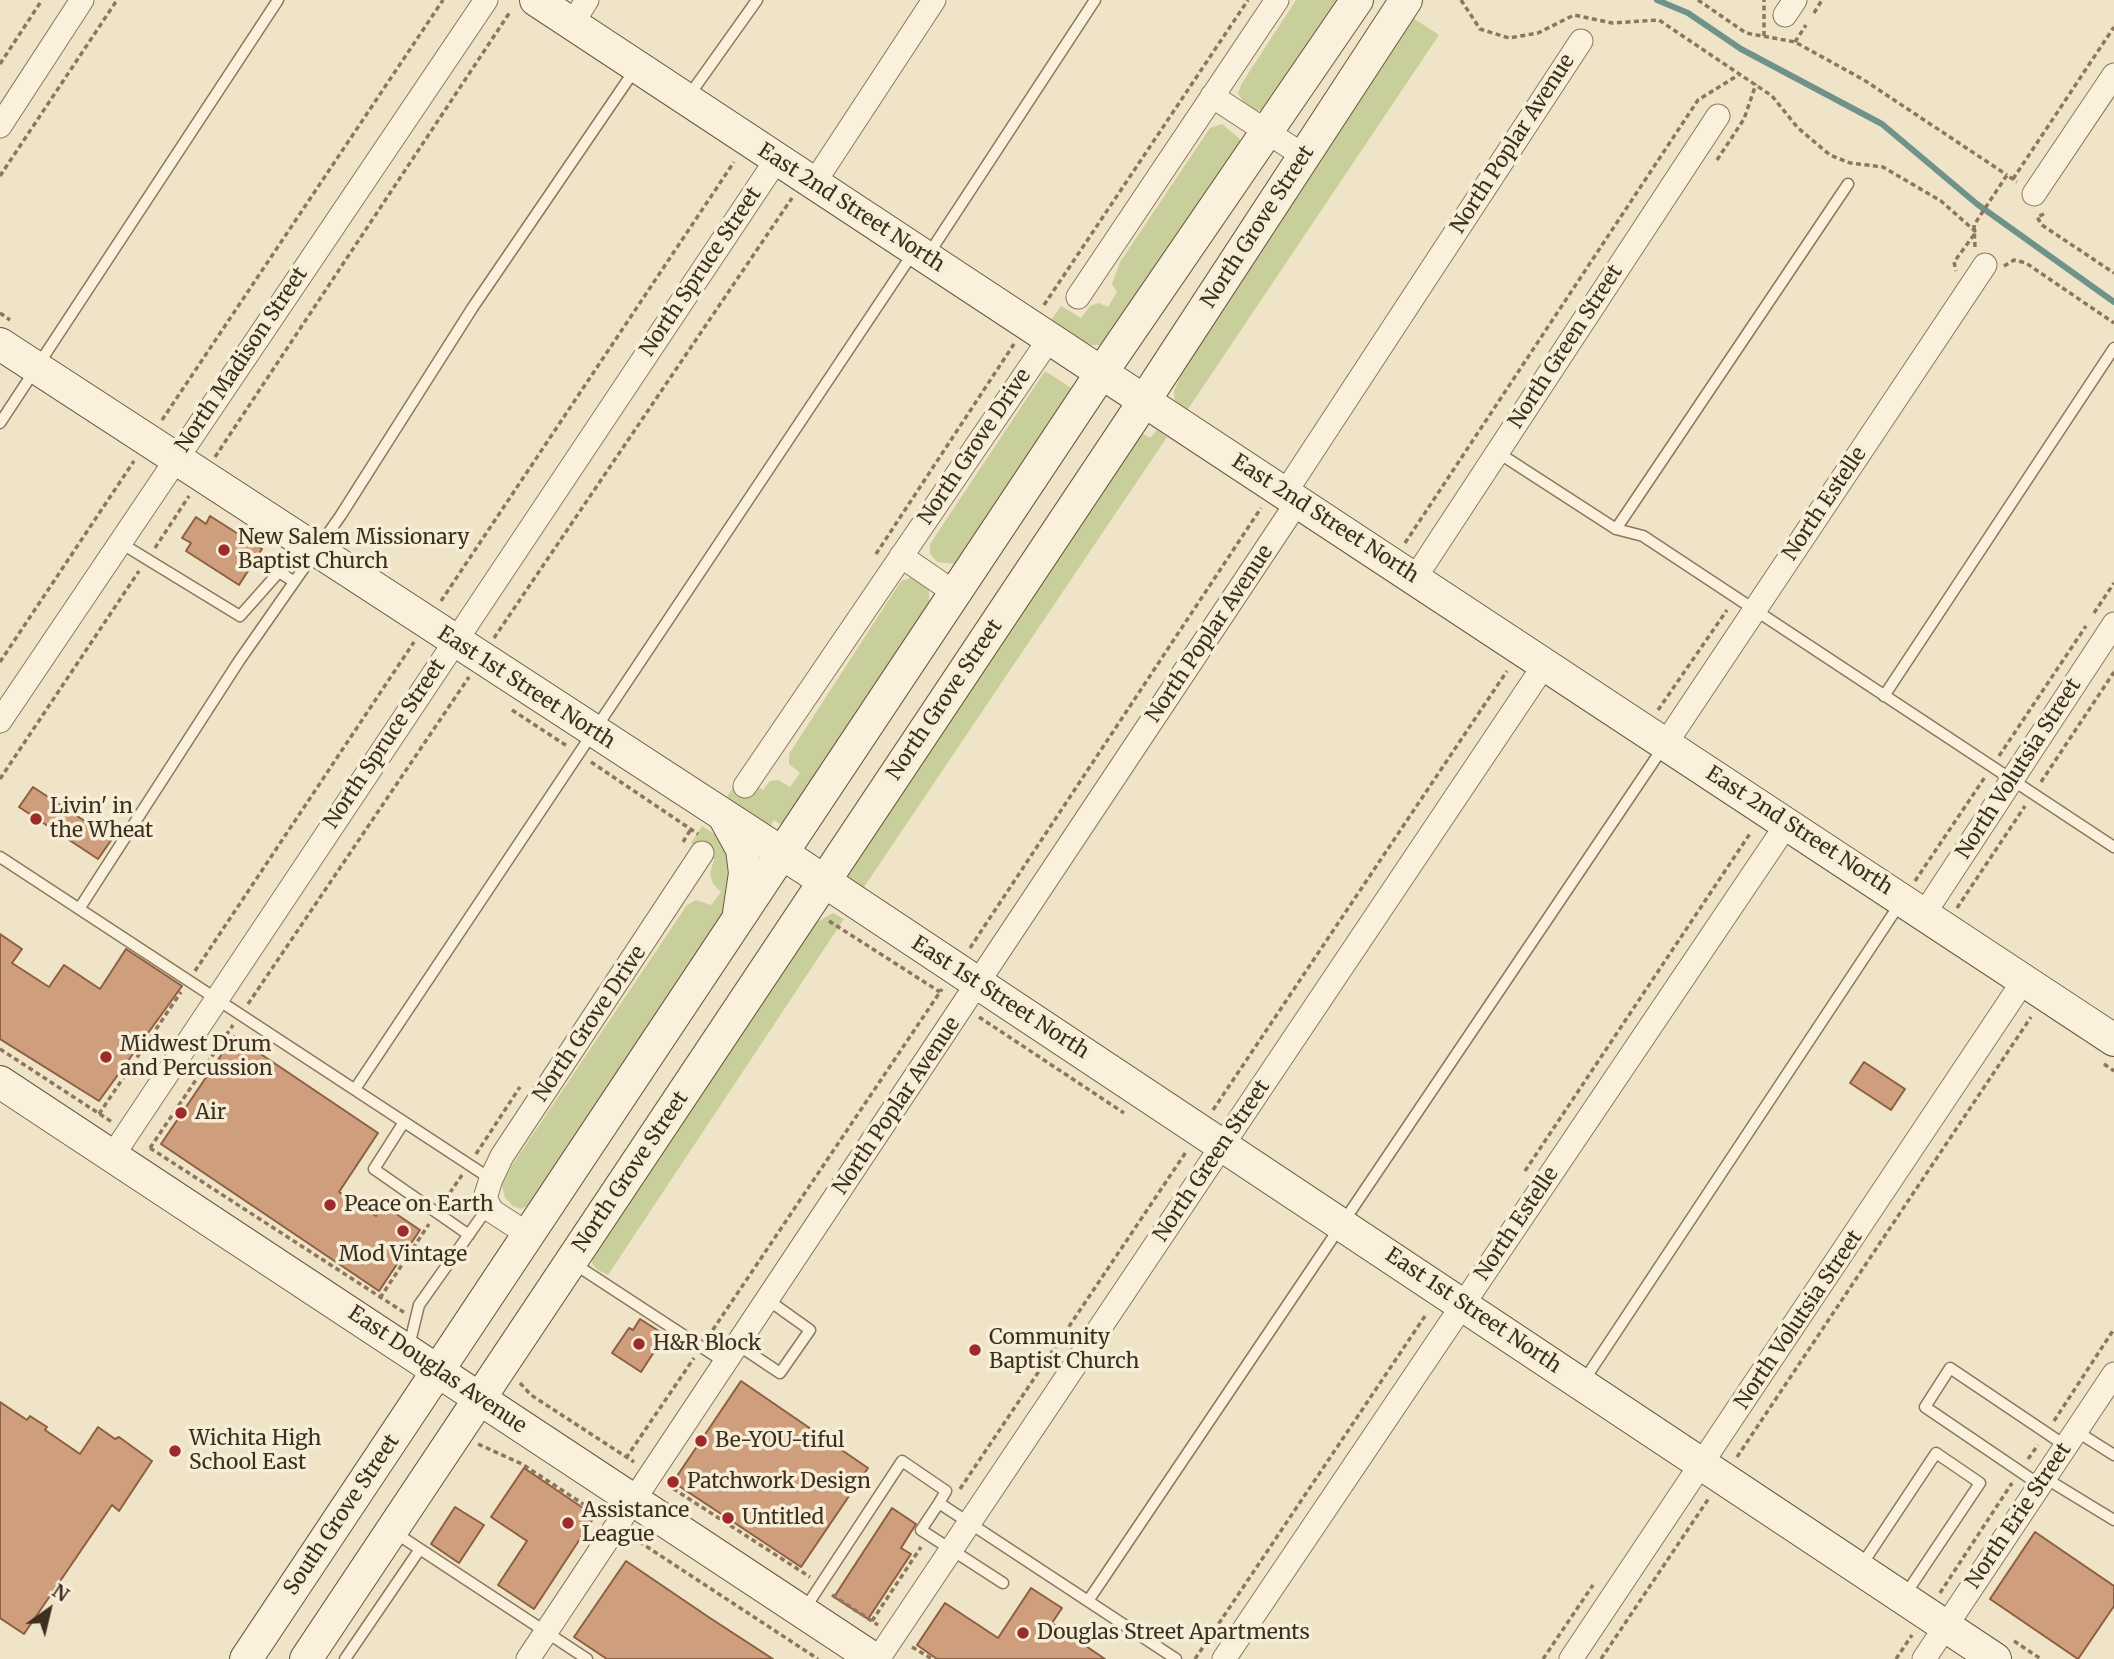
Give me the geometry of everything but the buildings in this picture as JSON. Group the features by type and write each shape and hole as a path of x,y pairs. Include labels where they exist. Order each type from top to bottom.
{"street":[{"path":"0,126 82,0"},
{"name":"North Madison Street","path":"0,721 486,0"},
{"path":"814,183 934,0"},
{"path":"1078,298 1277,0"},
{"name":"North Grove Street","path":"439,1370 1102,372 1357,0"},
{"name":"North Grove Street","path":"480,1398 1145,400 1406,0"},
{"name":"East 2nd Street North","path":"523,6 580,12 637,66 1787,824 1914,898 2024,980 2114,1040"},
{"name":"North Poplar Avenue","path":"528,1659 971,996 1581,41"},
{"path":"2034,194 2114,75"},
{"path":"1212,96 1304,156"},
{"name":"North Green Street","path":"1415,578 1718,116"},
{"name":"North Spruce Street","path":"120,1144 777,159"},
{"name":"North Estelle","path":"1666,743 1985,265"},
{"name":"North Grove Drive","path":"745,786 1050,338"},
{"name":"East 1st Street North","path":"0,344 782,853 825,882 971,996 1223,1144 1996,1659"},
{"path":"901,556 955,593"},
{"name":"North Volutsia Street","path":"1914,898 2012,780 2114,624"},
{"name":"North Green Street","path":"876,1659 970,1523 1545,664"},
{"path":"725,818 742,849 746,878 736,924"},
{"name":"North Estelle","path":"1224,1659 1453,1298 1787,824"},
{"name":"North Grove Drive","path":"488,1194 502,1156 702,853"},
{"name":"North Volutsia Street","path":"1571,1659 1713,1471 2024,980"},
{"name":"East Douglas Avenue","path":"0,1082 120,1144 408,1349 876,1659"},
{"path":"488,1194 492,1211 529,1236"},
{"name":"South Grove Street","path":"246,1659 439,1370"},
{"name":"North Erie Street","path":"1924,1659 1925,1612 2043,1482 2114,1374"},
{"path":"306,1659 480,1398"}],"lane":[{"path":"0,424 278,0"},
{"path":"687,99 757,0"},
{"path":"355,1089 594,732 1095,0"},
{"path":"79,909 314,549 341,515 473,307 637,66"},
{"path":"1616,530 1847,184"},
{"path":"1884,696 2114,348"},
{"path":"1497,452 1616,530 1643,536 2114,847"},
{"path":"120,542 240,616 279,572 293,581"},
{"path":"1088,1601 1666,743"},
{"path":"0,858 469,1164 488,1194 469,1235 419,1305 408,1349"},
{"path":"1582,1384 1914,898"},
{"path":"404,1122 374,1169 469,1235"},
{"path":"571,1262 732,1354 780,1373 810,1330 768,1300"},
{"path":"2114,1455 2071,1438 2046,1433 1950,1368 1924,1408 2020,1471 2114,1520"},
{"path":"1859,1568 1936,1453 1980,1483 1925,1612"},
{"path":"803,1612 902,1461 946,1490 921,1530 1003,1583"},
{"path":"939,1503 1088,1601 1159,1654 1175,1659"},
{"path":"391,1531 587,1659"},
{"path":"345,1659 420,1549"}],"path":[{"path":"0,64 42,0"},
{"path":"0,176 117,0"},
{"path":"0,662 443,0"},
{"path":"1044,305 1248,0"},
{"path":"1461,0 1480,29 1508,38 1538,33 1574,15 1612,23 1659,20 1772,96 1798,128 1830,155 1850,163 1883,167 1941,201 1976,232"},
{"path":"1698,0 1746,33 1794,42 1864,80 2007,176"},
{"path":"0,779 202,476 523,6"},
{"path":"2012,179 2114,27"},
{"path":"1405,543 1699,100 1740,74"},
{"path":"1974,225 2002,183"},
{"path":"2034,194 2051,206 2037,217 2042,225 2114,273"},
{"path":"1985,265 2003,266 2014,260 2026,263 2114,323"},
{"path":"1914,898 1992,767 2114,583"},
{"path":"676,852 691,829"},
{"path":"1518,1182 1751,832"},
{"path":"826,919 971,996 1127,1115"},
{"path":"1601,1659 1713,1471 2031,1017"},
{"path":"0,1049 120,1144 416,1317"},
{"path":"380,1298 526,1079"},
{"path":"1185,1153 1193,1158"},
{"path":"1195,1659 1453,1298"},
{"path":"1896,1659 2114,1329"},
{"path":"519,1381 531,1395 880,1626"},
{"path":"478,1444 522,1464 818,1659"},
{"path":"904,1642 932,1659"}],"green space":[{"path":"1296,0 1345,0 1271,107 1257,111 1246,107 1238,93 1242,83"},
{"path":"1413,18 1439,35 1184,415 1175,403 1174,391 1183,370"},
{"path":"1222,124 1240,139 1242,149 1105,345 1088,345 1051,320 1061,306 1081,318 1090,306 1099,303 1108,307 1117,292 1112,284 1120,262 1210,128"},
{"path":"1045,371 1076,391 966,556 955,564 937,562 930,554 930,544"},
{"path":"1157,430 1167,437 858,896 847,886 847,875 1140,432 1150,438"},
{"path":"912,577 929,589 929,611 786,828 774,820 768,830 724,801 741,776 763,790 770,781 778,780 790,787 800,773 789,764 789,754 901,581"},
{"path":"702,826 729,843 733,856 728,909 531,1204 521,1209 513,1206 505,1198 502,1185 511,1167 687,905 696,900 711,905 721,892 713,884 710,874 714,859 691,843"},
{"path":"833,913 844,919 608,1275 598,1270 592,1264 593,1255 815,923"}],"waterway":[{"path":"1657,0 1688,13 1741,49 1882,124 1977,204 2114,302"}],"place":[{"name":"New Salem Missionary Baptist Church","path":"224,550"},
{"name":"Livin' in the Wheat","path":"36,819"},
{"name":"Midwest Drum and Percussion","path":"106,1057"},
{"name":"Air","path":"181,1113"},
{"name":"Peace on Earth","path":"330,1205"},
{"name":"Mod Vintage","path":"403,1231"},
{"name":"H&R Block","path":"639,1344"},
{"name":"Community Baptist Church","path":"975,1350"},
{"name":"Be-YOU-tiful","path":"701,1441"},
{"name":"Wichita High School East","path":"175,1451"},
{"name":"Patchwork Design","path":"673,1482"},
{"name":"Untitled","path":"728,1518"},
{"name":"Assistance League","path":"568,1523"},
{"name":"Douglas Street Apartments","path":"1023,1633"}]}
